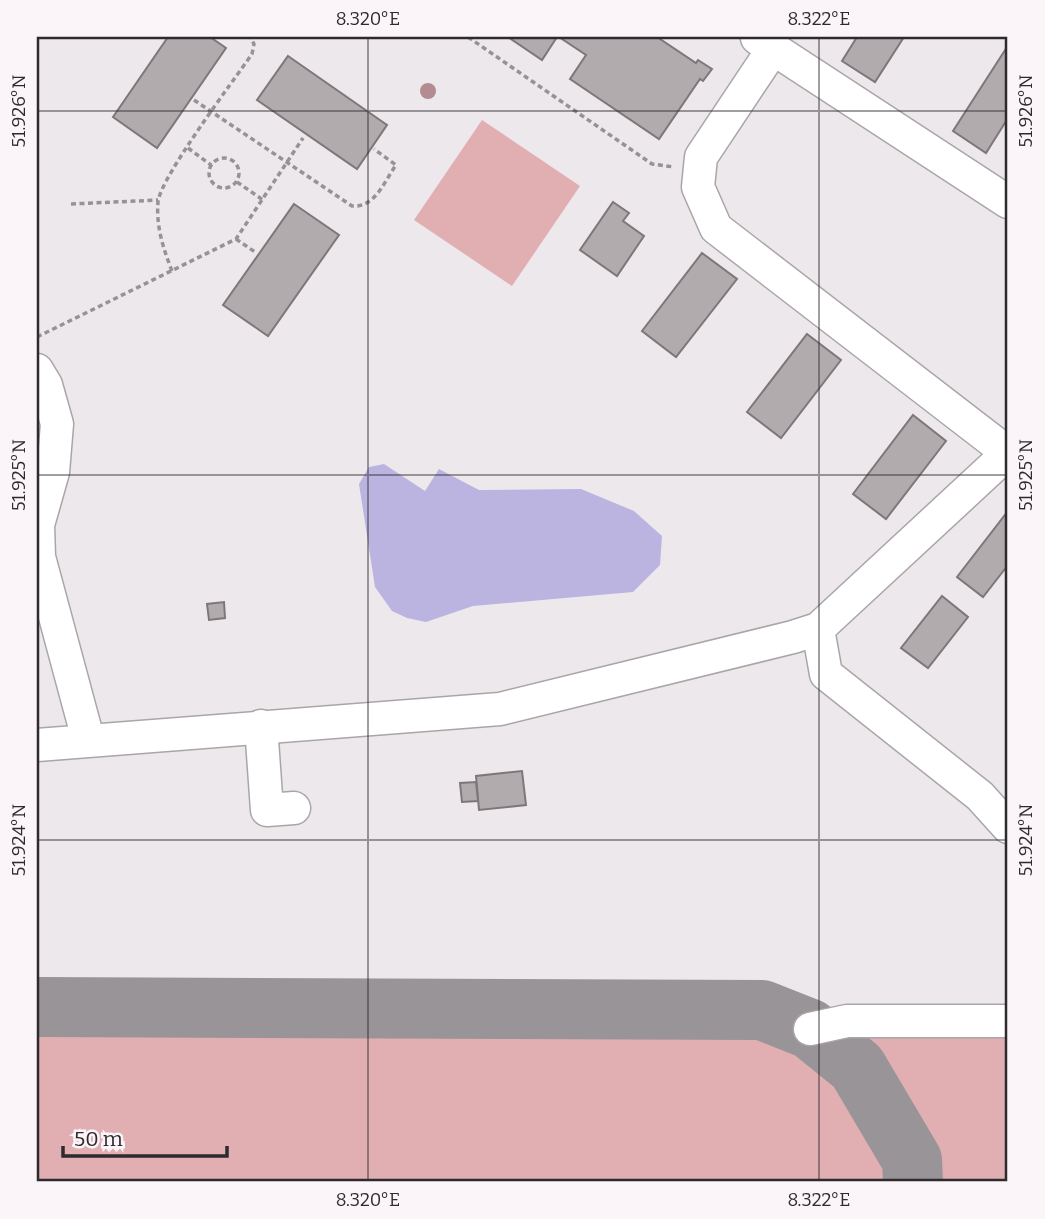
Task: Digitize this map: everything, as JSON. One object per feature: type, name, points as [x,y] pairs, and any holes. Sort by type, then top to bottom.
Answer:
[{"type":"lane","points":[[37,745],[500,709],[818,629],[1008,453],[716,228],[698,187],[701,157],[764,43],[1008,202]]},
{"type":"lane","points":[[37,370],[46,385],[57,424],[53,472],[37,526],[39,557],[88,739]]},
{"type":"lane","points":[[818,629],[826,674],[980,796],[1008,827]]},
{"type":"lane","points":[[261,726],[267,810],[294,808]]},
{"type":"lane","points":[[810,1029],[847,1021],[1008,1021]]},
{"type":"path","points":[[172,271],[160,240],[158,200],[188,148],[252,54],[254,44],[250,37]]},
{"type":"path","points":[[468,37],[652,164],[699,171]]},
{"type":"path","points":[[194,100],[352,206],[363,207],[371,202],[396,164],[374,149]]},
{"type":"path","points":[[37,337],[236,239],[303,138]]},
{"type":"path","points":[[188,148],[211,164]]},
{"type":"path","points":[[222,158],[235,162],[239,168],[237,182],[225,189],[212,184],[208,171],[211,164],[222,158]]},
{"type":"path","points":[[237,182],[262,200]]},
{"type":"path","points":[[71,204],[158,200]]},
{"type":"path","points":[[236,239],[255,252]]},
{"type":"shaded area","points":[[482,120],[580,186],[512,286],[414,220]]},
{"type":"shaded area","points":[[384,464],[425,491],[439,469],[479,490],[581,489],[634,511],[662,536],[660,565],[633,592],[473,606],[426,622],[407,618],[392,611],[375,587],[359,484],[369,467]]},
{"type":"shaded area","points":[[37,1028],[586,1034],[1008,1033],[1008,1182],[37,1182]]},
{"type":"building","points":[[168,37],[210,37],[226,48],[157,148],[113,117]]},
{"type":"building","points":[[508,37],[557,37],[542,60]]},
{"type":"building","points":[[559,37],[657,37],[696,63],[698,60],[712,69],[703,81],[700,79],[659,139],[570,79],[586,55]]},
{"type":"building","points":[[857,37],[904,37],[875,82],[842,61]]},
{"type":"building","points":[[1007,47],[1008,118],[986,153],[953,131]]},
{"type":"building","points":[[288,56],[387,125],[357,169],[257,100]]},
{"type":"building","points":[[613,202],[629,213],[623,221],[644,236],[617,276],[580,250]]},
{"type":"building","points":[[294,204],[339,235],[268,336],[223,305]]},
{"type":"building","points":[[702,253],[737,279],[676,357],[642,331]]},
{"type":"building","points":[[807,334],[841,360],[781,438],[747,412]]},
{"type":"building","points":[[913,415],[946,441],[886,519],[853,494]]},
{"type":"building","points":[[1008,511],[1008,565],[983,597],[957,577]]},
{"type":"building","points":[[942,596],[968,617],[928,668],[901,648]]},
{"type":"building","points":[[224,602],[225,618],[209,620],[207,604]]},
{"type":"building","points":[[522,771],[526,805],[479,810],[476,776]]},
{"type":"building","points":[[476,782],[478,801],[462,802],[460,783]]},
{"type":"taxiway","points":[[37,1007],[762,1010],[810,1029],[857,1067],[912,1160],[913,1182]]}]
